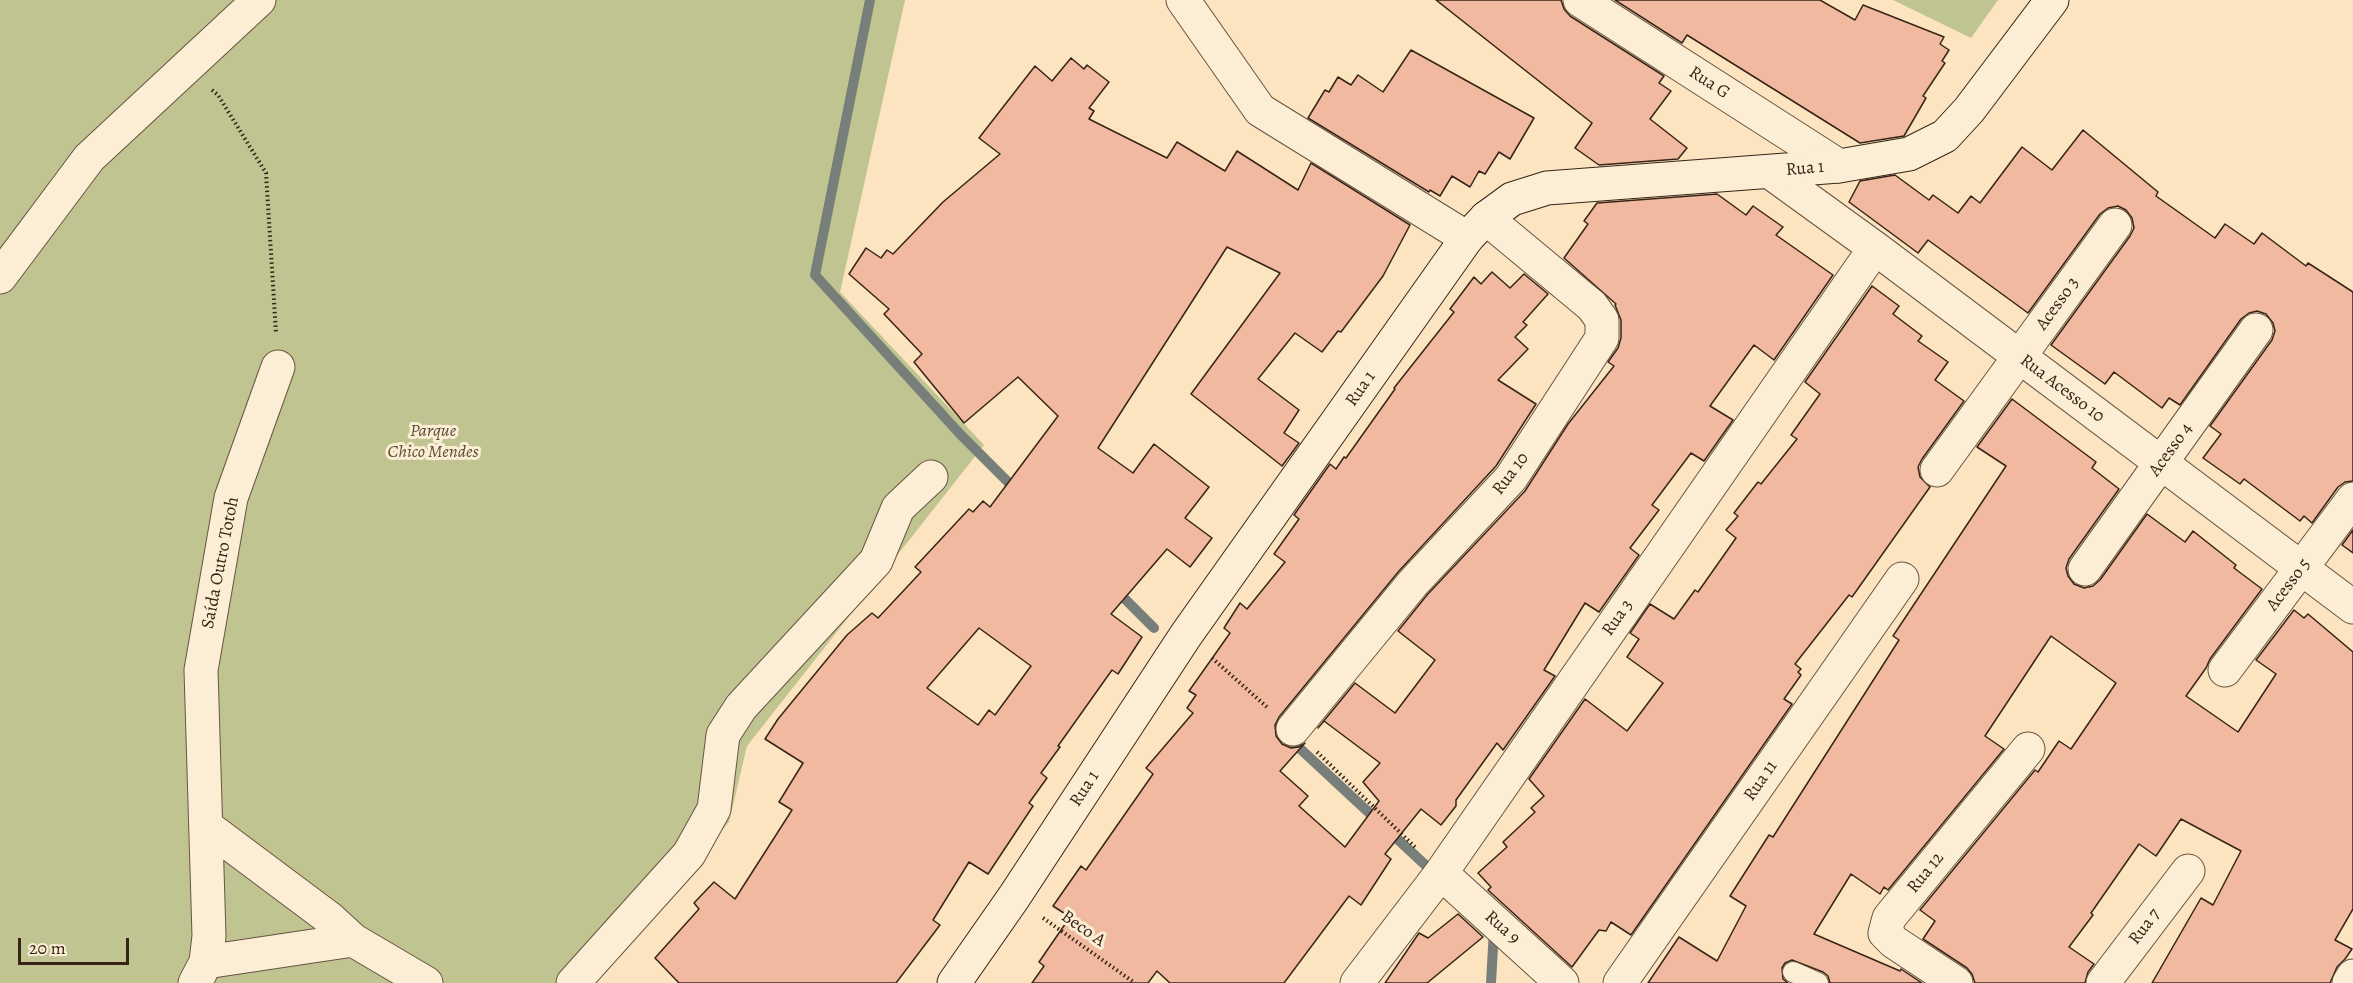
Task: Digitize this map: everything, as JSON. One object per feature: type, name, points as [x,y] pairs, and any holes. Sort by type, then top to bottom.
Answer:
[{"type":"street","points":[[0,277],[89,158],[259,0]]},
{"type":"street","name":"Rua 10","points":[[1183,0],[1260,110],[1476,228],[1592,306],[1602,320],[1602,338],[1511,478],[1413,584],[1293,729]]},
{"type":"street","name":"Rua G","points":[[1580,0],[1839,166]]},
{"type":"street","name":"Rua 1","points":[[954,983],[1014,897],[1186,635],[1476,228],[1512,199],[1547,188],[1839,166],[1910,154],[1945,136],[1969,110],[2052,0]]},
{"type":"street","name":"Rua Acesso 10","points":[[1770,172],[1875,248],[2353,608]]},
{"type":"street","name":"Acesso 3","points":[[1937,470],[2115,225]]},
{"type":"street","name":"Rua 3","points":[[1357,983],[1441,873],[1875,248]]},
{"type":"street","name":"Acesso 4","points":[[2085,569],[2256,330]]},
{"type":"street","name":"Saída Outro Totoh","points":[[201,973],[210,936],[201,670],[231,498],[278,367]]},
{"type":"street","points":[[573,983],[689,854],[714,810],[723,735],[741,707],[876,561],[898,508],[931,477]]},
{"type":"street","name":"Acesso 5","points":[[2224,670],[2353,499]]},
{"type":"street","name":"Rua 11","points":[[1620,983],[1902,579]]},
{"type":"street","name":"Rua 12","points":[[1956,983],[1894,942],[1885,933],[1889,918],[2028,749]]},
{"type":"street","points":[[206,826],[329,918],[353,940],[426,983]]},
{"type":"street","name":"Rua 7","points":[[2103,983],[2188,871]]},
{"type":"street","name":"Rua 9","points":[[1441,873],[1562,983]]},
{"type":"street","points":[[201,973],[353,940]]},
{"type":"street","points":[[2349,983],[2353,976]]},
{"type":"lane","points":[[1793,972],[1818,983]]},
{"type":"path","points":[[184,70],[218,95],[266,173],[278,367]]},
{"type":"path","name":"Beco A","points":[[1014,897],[1135,983]]},
{"type":"green space","name":"Parque Chico Mendes","points":[[0,0],[905,0],[840,292],[984,445],[747,746],[729,822],[590,983],[0,983]]},
{"type":"green space","points":[[1893,0],[1998,0],[1971,38]]},
{"type":"building","points":[[1436,0],[1561,0],[1570,16],[1664,76],[1659,83],[1671,91],[1650,119],[1687,148],[1678,159],[1599,165],[1575,148],[1592,123]]},
{"type":"building","points":[[1615,0],[1820,0],[1855,20],[1863,5],[1944,37],[1940,44],[1949,50],[1942,61],[1945,63],[1923,96],[1926,98],[1904,136],[1860,143],[1687,35],[1682,43]]},
{"type":"building","points":[[1411,50],[1534,118],[1510,159],[1499,152],[1485,174],[1479,171],[1470,187],[1452,176],[1440,196],[1430,190],[1429,192],[1308,118],[1325,90],[1329,92],[1338,77],[1351,85],[1358,75],[1383,92]]},
{"type":"building","points":[[1071,58],[1084,69],[1087,65],[1109,82],[1089,108],[1094,111],[1089,119],[1167,158],[1177,142],[1225,171],[1237,151],[1298,190],[1311,163],[1410,225],[1383,276],[1341,332],[1338,331],[1322,352],[1295,333],[1258,379],[1299,410],[1284,433],[1299,443],[1282,466],[1191,394],[1280,273],[1227,247],[1098,448],[1133,473],[1154,444],[1209,487],[1185,518],[1212,538],[1190,567],[1167,549],[1111,614],[1142,637],[1118,674],[1112,670],[1058,746],[1060,747],[1041,773],[1047,778],[1029,803],[1033,806],[988,874],[969,862],[933,920],[940,925],[896,983],[679,983],[655,958],[699,909],[694,903],[714,882],[735,899],[792,810],[779,802],[803,763],[765,739],[778,719],[847,635],[872,613],[878,618],[921,572],[915,567],[969,509],[973,512],[983,501],[990,507],[1058,416],[1018,377],[964,423],[914,362],[922,354],[884,314],[889,309],[849,274],[866,248],[881,258],[887,250],[893,254],[943,202],[1000,154],[979,138],[1035,66],[1052,81]],"holes":[[[979,628],[1031,666],[995,715],[989,710],[978,725],[927,688]]]},
{"type":"building","points":[[2083,130],[2158,192],[2156,196],[2215,238],[2225,224],[2254,244],[2262,233],[2306,266],[2308,263],[2353,292],[2353,481],[2345,482],[2338,487],[2312,523],[2304,516],[2300,521],[2244,479],[2240,484],[2203,458],[2221,434],[2210,426],[2272,340],[2275,331],[2273,323],[2266,314],[2257,311],[2241,319],[2180,405],[2169,398],[2162,408],[2114,372],[2105,384],[2051,345],[2130,236],[2134,228],[2132,218],[2126,210],[2118,206],[2108,208],[2100,214],[2028,313],[1928,240],[1918,253],[1849,202],[1860,181],[1895,175],[1929,200],[1933,195],[1958,213],[1971,196],[1980,203],[2022,147],[2052,170]]},
{"type":"building","points":[[1717,194],[1746,215],[1753,206],[1783,227],[1776,235],[1833,275],[1774,360],[1754,345],[1710,406],[1733,420],[1704,461],[1691,453],[1652,505],[1659,510],[1630,548],[1639,555],[1599,612],[1585,603],[1544,670],[1555,676],[1503,750],[1497,743],[1441,825],[1421,809],[1385,854],[1391,859],[1361,905],[1349,896],[1284,983],[1170,983],[1157,971],[1148,983],[1032,983],[1044,966],[1039,962],[1070,917],[1053,906],[1081,866],[1086,870],[1153,774],[1146,768],[1193,713],[1187,708],[1196,695],[1189,691],[1230,633],[1224,628],[1240,603],[1247,609],[1285,562],[1274,554],[1299,519],[1294,515],[1330,464],[1336,469],[1344,457],[1346,458],[1394,388],[1454,312],[1450,309],[1474,277],[1481,284],[1492,272],[1510,288],[1524,274],[1548,294],[1523,322],[1527,325],[1515,337],[1528,349],[1498,380],[1536,404],[1496,466],[1399,571],[1279,717],[1275,725],[1276,736],[1282,744],[1291,748],[1305,743],[1280,771],[1308,796],[1299,806],[1345,847],[1379,801],[1363,782],[1380,763],[1324,721],[1318,728],[1355,683],[1395,713],[1435,660],[1398,631],[1427,595],[1525,491],[1568,424],[1614,366],[1608,362],[1618,348],[1621,338],[1621,320],[1616,304],[1564,258],[1588,224],[1584,221],[1597,203]]},
{"type":"building","points":[[1872,286],[1899,306],[1893,314],[1922,336],[1918,341],[1948,362],[1935,380],[1964,401],[1918,467],[1920,477],[1930,487],[1852,597],[1849,595],[1795,664],[1801,669],[1798,672],[1801,675],[1784,699],[1792,704],[1631,935],[1611,922],[1606,931],[1599,930],[1572,967],[1488,890],[1491,887],[1478,873],[1507,847],[1503,842],[1535,812],[1531,808],[1544,796],[1529,779],[1585,699],[1627,731],[1663,683],[1627,657],[1639,639],[1630,633],[1650,604],[1674,619],[1695,590],[1698,592],[1736,538],[1726,530],[1738,516],[1734,513],[1758,482],[1761,484],[1797,439],[1791,435],[1820,394],[1805,382]]},
{"type":"building","points":[[2012,399],[2096,462],[2092,468],[2119,489],[2069,559],[2066,568],[2074,584],[2084,588],[2093,586],[2100,580],[2147,514],[2185,542],[2193,531],[2236,565],[2234,568],[2262,589],[2210,659],[2186,696],[2238,732],[2276,674],[2256,660],[2294,610],[2304,618],[2308,614],[2353,652],[2353,909],[2335,940],[2352,949],[2337,967],[2330,983],[2152,983],[2201,898],[2213,905],[2241,851],[2181,819],[2156,856],[2139,844],[2091,913],[2093,915],[2069,947],[2094,964],[2088,972],[2085,983],[1975,983],[1967,968],[1923,939],[1935,921],[1920,910],[2035,770],[2038,772],[2059,741],[2071,749],[2116,683],[2051,636],[1985,736],[2004,749],[1888,890],[1884,887],[1880,894],[1851,874],[1814,934],[1900,971],[1901,969],[1922,983],[1830,983],[1828,976],[1823,972],[1792,960],[1785,963],[1782,968],[1783,979],[1788,983],[1648,983],[1679,937],[1717,961],[1746,906],[1730,896],[1769,835],[1773,837],[1899,640],[1893,636],[2006,466],[1977,447]]},
{"type":"building","points":[[2353,530],[2353,553],[2342,545]]},
{"type":"building","points":[[1458,914],[1483,937],[1427,983],[1385,983],[1419,933],[1428,938]]},
{"type":"waterway","points":[[870,0],[815,275],[960,434],[1018,492]]},
{"type":"waterway","points":[[1116,590],[1154,628]]},
{"type":"waterway","points":[[1266,717],[1435,874]]},
{"type":"waterway","points":[[1491,983],[1494,930]]}]
